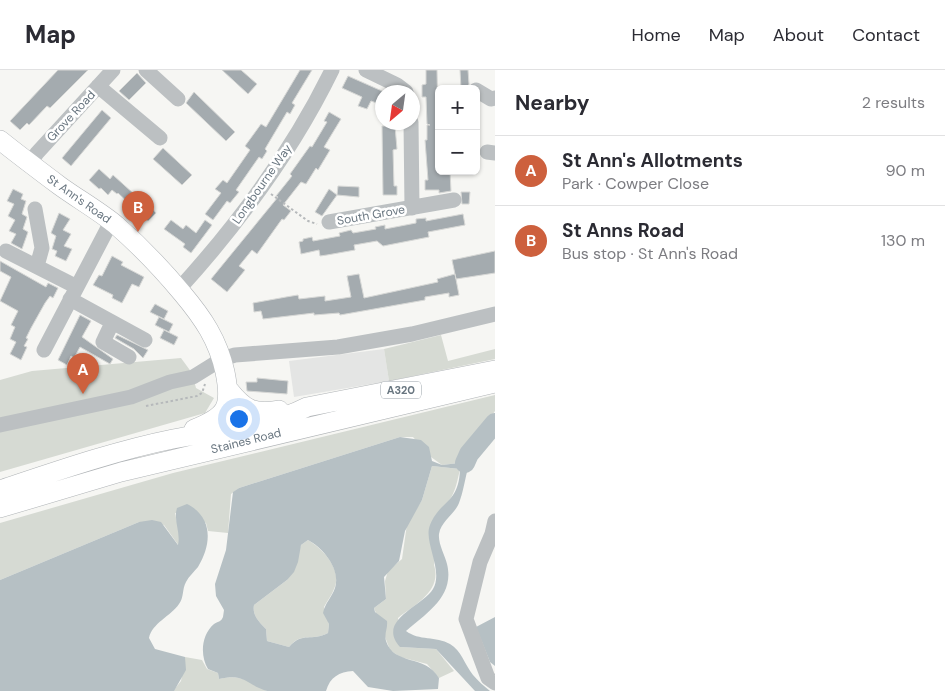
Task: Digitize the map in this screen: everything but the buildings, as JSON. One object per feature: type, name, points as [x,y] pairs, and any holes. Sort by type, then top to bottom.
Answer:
[{"type":"main road","name":"St Ann's Road","points":[[0,140],[111,222],[158,264],[210,328],[222,359],[231,429]]},
{"type":"main road","name":"Staines Road","points":[[0,490],[102,458],[173,439],[231,429],[292,415],[306,408],[495,370]]},
{"type":"main road","name":"Staines Road","points":[[0,508],[121,472],[495,383]]},
{"type":"main road","points":[[173,439],[214,421],[227,399],[248,409],[271,412],[306,408]]},
{"type":"main road","points":[[231,429],[248,441]]},
{"type":"street","name":"Grove Road","points":[[30,163],[113,70]]},
{"type":"street","points":[[146,70],[178,99]]},
{"type":"street","name":"Longbourne Way","points":[[179,290],[236,223],[310,113],[332,70]]},
{"type":"street","points":[[366,70],[397,85]]},
{"type":"street","points":[[98,86],[151,121],[160,138]]},
{"type":"street","points":[[480,92],[491,99],[495,98]]},
{"type":"street","name":"South Grove","points":[[410,130],[412,208]]},
{"type":"street","name":"South Grove","points":[[329,222],[454,200]]},
{"type":"street","points":[[35,209],[42,248],[37,266]]},
{"type":"street","points":[[44,350],[111,222]]},
{"type":"street","points":[[6,251],[37,266],[112,323],[144,340]]},
{"type":"street","points":[[0,425],[131,397],[170,382],[193,377],[222,359],[242,354],[338,347],[412,334],[495,314]]},
{"type":"street","points":[[112,323],[103,342],[129,357]]},
{"type":"street","points":[[495,521],[492,534],[480,562],[466,619],[488,678],[495,683]]},
{"type":"path","points":[[261,187],[308,221],[316,224],[329,222]]},
{"type":"shaded area","points":[[441,335],[448,361],[495,349],[495,359],[389,381],[384,349]]},
{"type":"shaded area","points":[[384,349],[389,381],[294,397],[289,361]]},
{"type":"shaded area","points":[[181,358],[192,373],[196,388],[214,398],[205,413],[0,472],[0,380],[32,371]]},
{"type":"shaded area","points":[[495,395],[495,411],[476,439],[468,443],[463,450],[459,463],[442,465],[431,457],[413,437],[400,437],[239,488],[231,494],[228,533],[208,531],[206,523],[175,513],[180,536],[179,546],[164,525],[139,522],[0,580],[0,523],[173,473]]},
{"type":"shaded area","points":[[400,437],[421,440],[429,447],[432,461],[442,465],[459,463],[463,450],[473,440],[483,444],[477,449],[470,463],[462,496],[457,507],[440,529],[439,538],[447,564],[448,575],[443,595],[430,610],[406,631],[416,636],[450,644],[460,654],[473,675],[490,691],[475,691],[436,649],[400,647],[394,637],[393,629],[397,622],[433,589],[436,573],[429,540],[430,525],[434,517],[453,496],[459,480],[460,469],[432,466],[422,500],[405,531],[399,561],[384,577],[386,599],[374,608],[375,612],[387,621],[386,641],[390,649],[396,654],[418,662],[433,671],[439,678],[438,689],[393,691],[368,687],[353,671],[336,676],[330,682],[326,691],[267,691],[240,678],[219,679],[218,673],[208,669],[205,664],[203,646],[206,634],[223,617],[224,610],[216,596],[215,584],[226,550],[233,492],[239,488]],"holes":[[[308,540],[325,554],[335,574],[335,588],[323,613],[329,624],[328,633],[322,636],[299,639],[289,647],[267,641],[266,629],[255,615],[254,605],[287,580],[294,572],[301,545]]]},
{"type":"shaded area","points":[[432,466],[460,469],[456,487],[451,498],[438,512],[435,574],[431,590],[398,618],[400,647],[436,649],[454,671],[439,678],[427,664],[400,657],[390,650],[374,608],[386,599],[385,581],[388,571],[402,559],[407,524],[422,500]]},
{"type":"shaded area","points":[[187,504],[196,509],[206,524],[208,540],[206,549],[198,567],[186,582],[181,602],[154,628],[149,638],[155,649],[185,657],[186,670],[174,691],[0,691],[0,580],[139,522],[152,520],[161,522],[178,545],[177,508]]},
{"type":"shaded area","points":[[308,540],[325,554],[336,575],[334,589],[324,607],[329,624],[328,633],[317,637],[298,639],[289,647],[267,641],[266,629],[255,615],[254,605],[287,580],[301,545]]},
{"type":"shaded area","points":[[495,617],[495,666],[490,662],[476,627]]},
{"type":"shaded area","points":[[185,657],[202,660],[207,669],[218,673],[219,679],[233,677],[250,681],[267,691],[173,691],[181,681]]},
{"type":"waterway","points":[[465,463],[469,454],[495,423]]},
{"type":"place","name":"St Anns Road","points":[[138,232]]},
{"type":"place","name":"St Ann's Allotments","points":[[83,394]]}]
